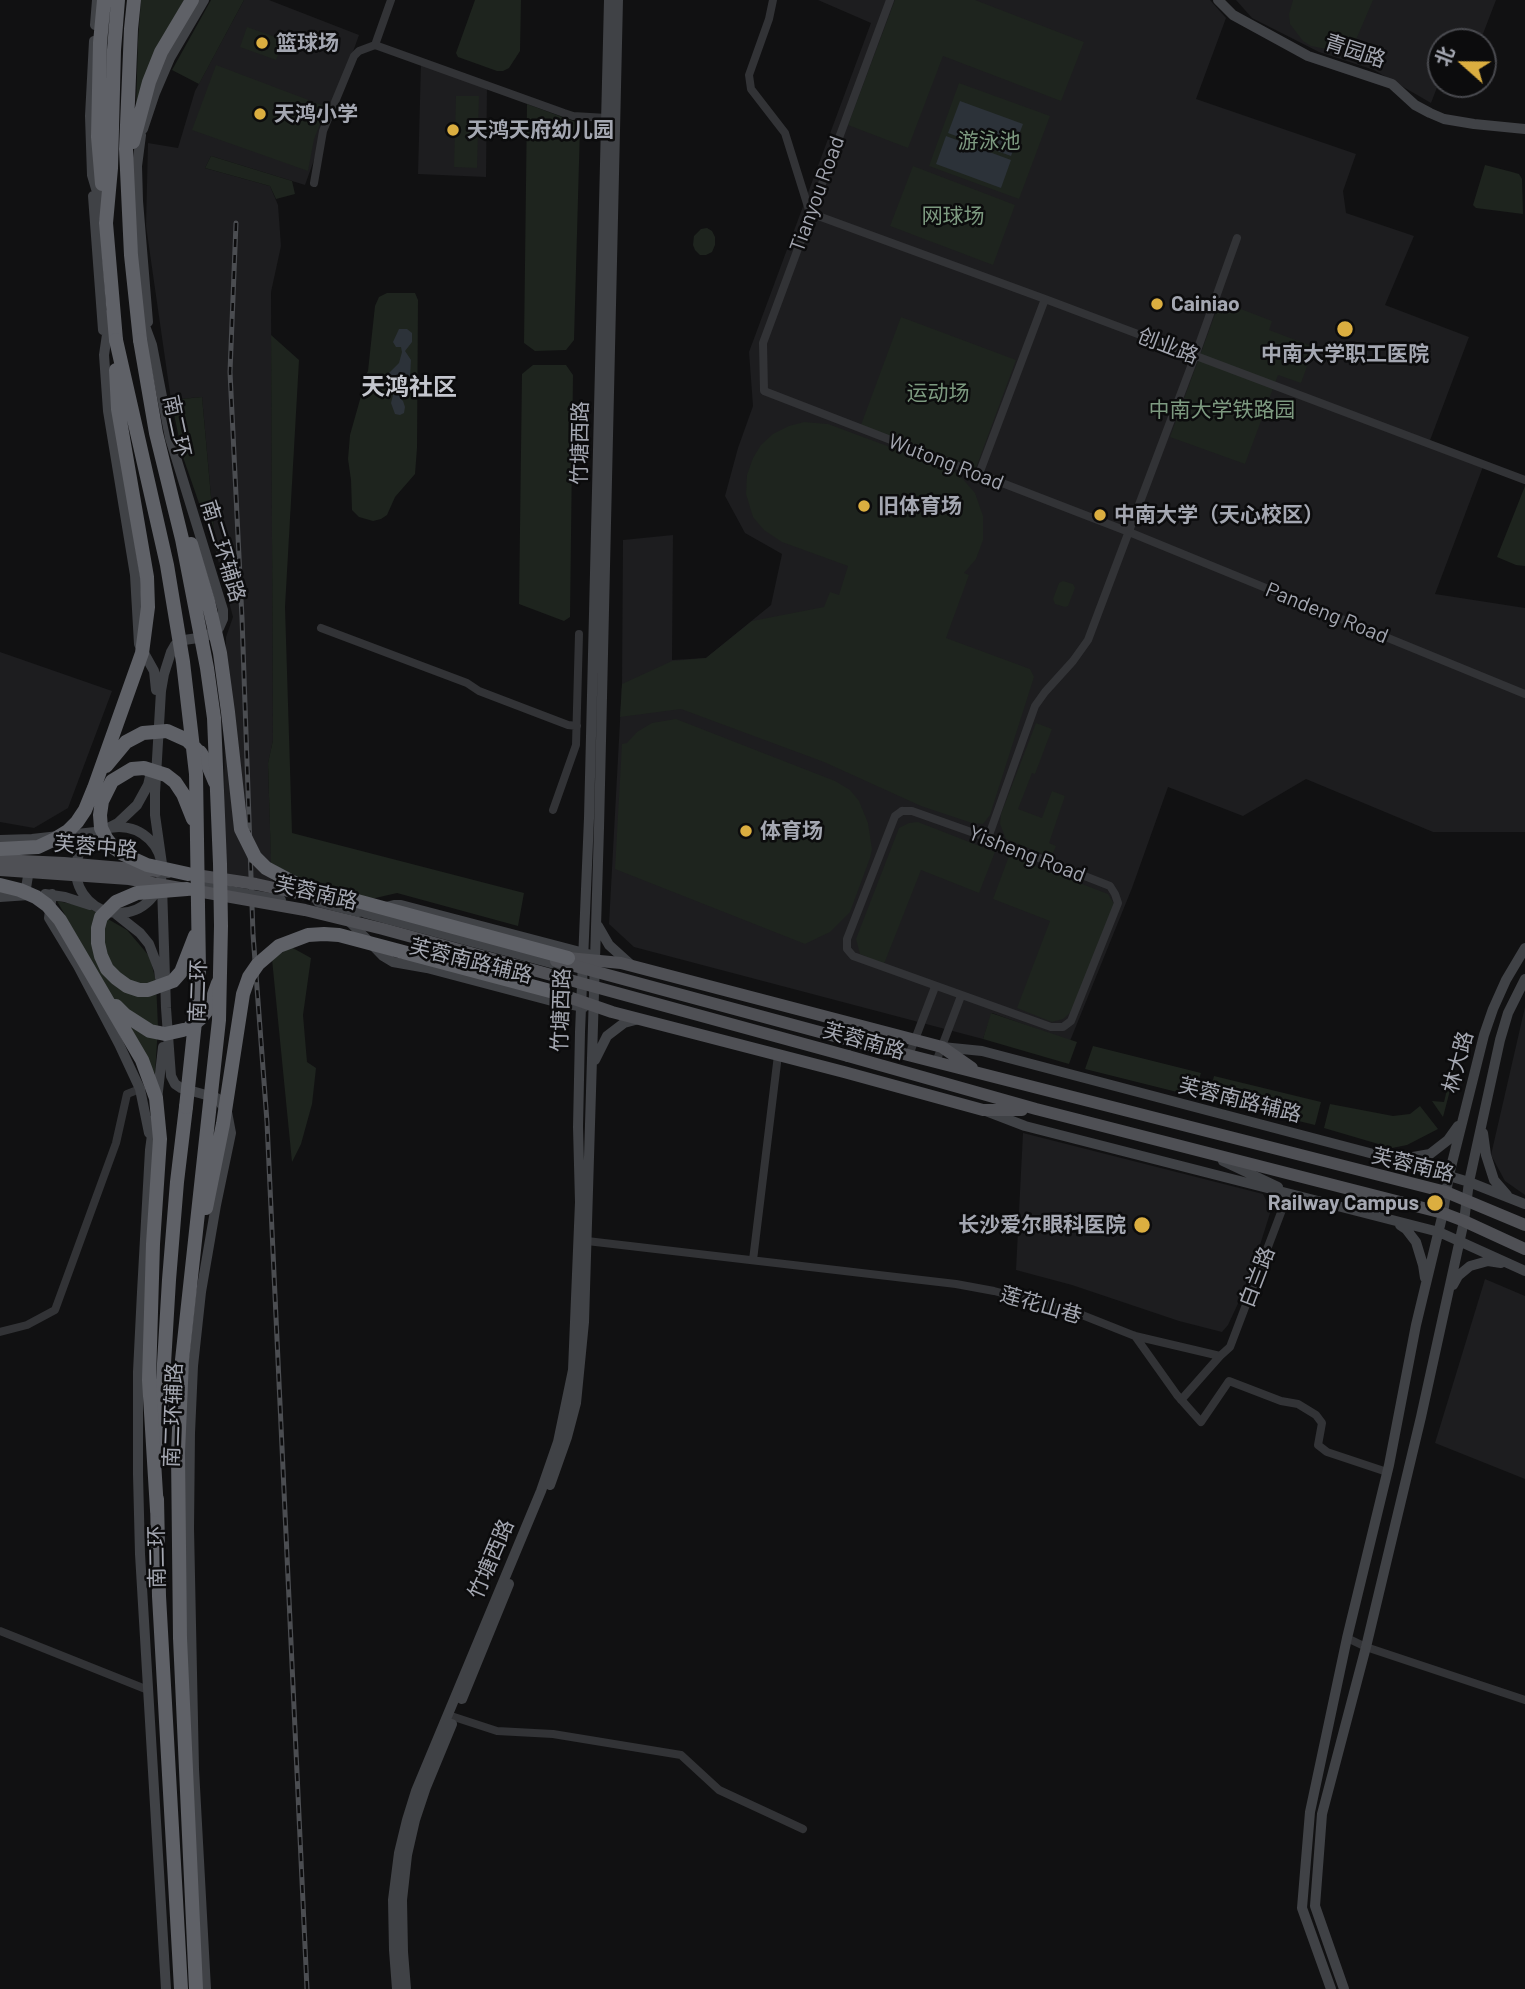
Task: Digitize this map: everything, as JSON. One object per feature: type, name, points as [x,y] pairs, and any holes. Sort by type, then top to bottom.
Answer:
[{"type":"highway","points":[[104,0],[98,137],[106,223]]},
{"type":"highway","name":"南二环","points":[[118,0],[106,223],[112,301],[116,340],[167,565],[188,697],[196,774],[197,1003],[170,1266],[159,1431],[157,1510],[159,1595],[181,1989]]},
{"type":"highway","name":"南二环","points":[[134,0],[128,94],[127,175],[135,299],[146,342],[156,433],[195,602],[214,718],[218,797],[221,926],[219,1020],[182,1360],[178,1453],[180,1638],[196,1989]]},
{"type":"highway","points":[[127,175],[149,82],[161,52],[192,0]]},
{"type":"highway","points":[[3,843],[37,847],[68,831],[77,822],[94,788],[142,653],[148,607],[143,551],[118,409],[116,340]]},
{"type":"highway","points":[[166,472],[208,601],[228,712],[241,829],[255,857],[265,868],[298,885],[584,958]]},
{"type":"highway","points":[[94,788],[103,771],[125,743],[143,733],[167,731],[187,740],[208,762],[218,797]]},
{"type":"highway","points":[[184,881],[134,860],[113,847],[101,828],[100,815],[106,790],[112,781],[132,769],[153,769],[166,775],[183,794],[194,821],[197,837]]},
{"type":"highway","points":[[184,881],[137,893],[116,902],[101,917],[98,929],[101,956],[107,969],[127,986],[139,990],[155,989],[173,981],[181,972],[198,921]]},
{"type":"highway","points":[[0,885],[36,897],[60,920],[142,1060],[156,1098],[160,1139],[153,1244],[149,1380],[157,1510]]},
{"type":"highway","points":[[190,1289],[223,1124],[243,994],[249,977],[267,954],[300,937],[340,935],[554,992]]},
{"type":"highway","points":[[99,986],[125,1015],[142,1028],[165,1034],[183,1030],[201,1018],[208,1008],[219,977]]},
{"type":"main road","name":"芙蓉中路","points":[[0,860],[76,864],[184,881]]},
{"type":"main road","name":"芙蓉中路","points":[[0,870],[184,881]]},
{"type":"main road","name":"芙蓉南路","points":[[184,881],[256,884],[375,911],[853,1041],[1446,1192],[1525,1225]]},
{"type":"main road","name":"芙蓉南路","points":[[184,881],[342,918],[1036,1109],[1443,1213],[1525,1249]]},
{"type":"main road","points":[[584,958],[642,969],[942,1047],[978,1072]]},
{"type":"main road","points":[[554,992],[612,1012],[983,1110],[1036,1109]]},
{"type":"street","points":[[96,908],[86,900],[79,889],[75,876],[76,863],[88,840],[118,823],[137,804],[148,785],[151,775],[156,684],[154,671],[139,643],[135,575],[108,411],[90,116],[97,0]]},
{"type":"street","name":"南二环辅路","points":[[127,175],[170,58],[204,0]]},
{"type":"street","points":[[314,183],[323,131],[354,56],[374,45],[391,0]]},
{"type":"street","name":"竹塘西路","points":[[397,1989],[393,1899],[399,1853],[416,1791],[452,1716],[555,1471],[576,1403],[580,1369],[592,1069],[585,1002],[584,917],[597,546],[609,0]]},
{"type":"street","name":"竹塘西路","points":[[406,1989],[402,1900],[407,1855],[415,1820],[452,1716],[541,1491],[558,1442],[573,1370],[580,1202],[580,1032],[585,1002],[584,958],[596,920],[618,0]]},
{"type":"street","points":[[773,0],[749,75],[751,89],[785,133],[810,213]]},
{"type":"street","name":"Tianyou Road","points":[[764,391],[763,343],[890,0]]},
{"type":"street","name":"青园路","points":[[1218,0],[1233,15],[1308,56],[1392,84],[1415,105],[1444,119],[1525,129]]},
{"type":"street","points":[[374,45],[573,116],[607,118]]},
{"type":"street","name":"南二环辅路","points":[[141,135],[137,166],[146,342],[170,439],[223,610],[219,628],[205,637],[184,640],[175,645],[166,664],[161,691],[155,793],[155,815],[162,864]]},
{"type":"street","points":[[92,175],[106,223]]},
{"type":"street","name":"创业路","points":[[810,213],[1525,480]]},
{"type":"street","points":[[988,838],[1035,706],[1088,640],[1237,238]]},
{"type":"street","points":[[979,474],[1045,299]]},
{"type":"street","points":[[104,355],[112,301]]},
{"type":"street","name":"Wutong Road","points":[[764,391],[1129,532]]},
{"type":"street","name":"Pandeng Road","points":[[1129,532],[1525,694]]},
{"type":"street","points":[[321,628],[467,683],[479,691],[577,726]]},
{"type":"street","points":[[553,810],[576,745],[579,634]]},
{"type":"street","name":"Yisheng Road","points":[[902,811],[912,811],[988,838],[1110,886],[1115,894],[1118,903],[1072,1021],[1063,1027],[1051,1027],[935,987],[853,956],[846,949],[846,939],[895,816],[902,811]]},
{"type":"street","points":[[3,843],[118,827],[138,831],[154,845],[162,864],[159,886],[148,902],[128,913],[116,914],[52,894],[6,897]]},
{"type":"street","points":[[3,843],[20,842],[26,846],[31,858],[26,888],[21,893],[6,897]]},
{"type":"street","name":"芙蓉南路辅路","points":[[162,864],[169,873],[184,881]]},
{"type":"street","name":"芙蓉南路辅路","points":[[159,886],[184,881],[358,912],[553,965],[584,958]]},
{"type":"street","name":"南二环辅路","points":[[159,886],[172,1076],[175,1084],[181,1088],[217,1098],[227,1112],[231,1133],[201,1292],[193,1366],[190,1433],[189,1528],[194,1769],[205,1989]]},
{"type":"street","points":[[52,894],[49,918],[78,966],[140,1089],[148,1122],[150,1150]]},
{"type":"street","name":"芙蓉南路辅路","points":[[281,897],[552,970],[566,978],[585,1002]]},
{"type":"street","name":"芙蓉南路辅路","points":[[358,912],[401,905],[584,958]]},
{"type":"street","name":"南二环辅路","points":[[116,914],[149,944],[159,970],[163,1048],[150,1150],[138,1372],[138,1461],[140,1554],[166,1989]]},
{"type":"street","name":"芙蓉南路辅路","points":[[343,914],[383,956],[393,962],[585,1002]]},
{"type":"street","points":[[596,920],[603,937],[615,953],[642,969]]},
{"type":"street","name":"林大路","points":[[1331,1989],[1303,1908],[1310,1812],[1347,1638],[1387,1472],[1443,1213],[1448,1175],[1484,1035],[1506,980],[1525,948]]},
{"type":"street","points":[[1344,1989],[1315,1906],[1322,1814],[1366,1647],[1460,1241],[1469,1182],[1508,1013],[1525,979]]},
{"type":"street","points":[[909,1055],[935,987]]},
{"type":"street","points":[[936,1062],[961,996]]},
{"type":"street","points":[[592,1069],[607,1036],[624,1023],[640,1019]]},
{"type":"street","name":"芙蓉南路辅路","points":[[942,1047],[982,1051],[1396,1160],[1469,1182],[1525,1204]]},
{"type":"street","points":[[753,1260],[778,1055]]},
{"type":"street","points":[[0,1332],[27,1325],[55,1310],[117,1143],[127,1094],[140,1089]]},
{"type":"street","points":[[983,1110],[1025,1126],[1438,1232],[1525,1271]]},
{"type":"street","points":[[1396,1160],[1430,1154],[1448,1140],[1463,1118]]},
{"type":"street","points":[[1482,1122],[1486,1155],[1494,1180],[1509,1197]]},
{"type":"street","points":[[1208,1153],[1293,1196]]},
{"type":"street","name":"白兰路","points":[[1181,1400],[1230,1347],[1293,1196]]},
{"type":"street","points":[[1388,1220],[1406,1228],[1416,1242],[1426,1287]]},
{"type":"street","name":"莲花山巷","points":[[587,1241],[956,1284],[1072,1311],[1135,1336],[1220,1356]]},
{"type":"street","points":[[1447,1297],[1458,1276],[1470,1266],[1488,1261],[1510,1264]]},
{"type":"street","points":[[1135,1336],[1181,1400],[1201,1422],[1229,1381],[1281,1401],[1298,1404],[1316,1415],[1322,1423],[1318,1445],[1327,1452],[1387,1472]]},
{"type":"street","points":[[0,1631],[148,1690]]},
{"type":"street","points":[[1347,1638],[1366,1647],[1525,1700]]},
{"type":"street","points":[[452,1716],[497,1731],[552,1734],[681,1755],[719,1790],[803,1829]]},
{"type":"street","points":[[172,1989],[176,1904]]},
{"type":"street","points":[[192,1907],[205,1989]]},
{"type":"shaded area","points":[[244,0],[269,0],[359,35],[305,185],[211,156],[205,168],[270,186],[278,205],[281,246],[271,292],[273,740],[268,764],[272,885],[223,876],[226,637],[233,617],[216,552],[202,397],[171,400],[146,226],[148,143],[178,148],[195,91]]},
{"type":"shaded area","name":"中南大学（天心校区）","points":[[818,0],[1210,0],[1226,18],[1196,99],[1356,154],[1343,191],[1346,213],[1414,236],[1385,305],[1469,337],[1429,443],[1484,464],[1435,594],[1525,608],[1525,832],[1433,832],[1306,779],[1243,816],[1168,787],[1132,888],[1070,1041],[992,1013],[983,1039],[634,947],[609,924],[622,684],[623,540],[673,535],[672,660],[706,658],[771,605],[782,554],[745,533],[725,496],[753,406],[749,352],[871,23]]},
{"type":"shaded area","points":[[1236,0],[1496,0],[1485,28],[1427,28],[1427,98],[1433,98],[1431,103],[1374,70],[1319,52],[1252,18]]},
{"type":"shaded area","name":"天鸿天府幼儿园","points":[[421,63],[487,87],[486,177],[418,174]]},
{"type":"shaded area","points":[[960,101],[1023,124],[1011,156],[948,133]]},
{"type":"shaded area","points":[[946,136],[1011,160],[1001,188],[936,164]]},
{"type":"shaded area","points":[[399,329],[407,329],[412,333],[412,342],[405,351],[411,360],[410,377],[402,376],[400,398],[405,407],[404,413],[400,415],[395,414],[391,403],[394,391],[387,375],[399,363],[402,352],[401,347],[396,347],[393,342]]},
{"type":"shaded area","points":[[0,652],[112,691],[68,808],[34,828],[0,822]]},
{"type":"shaded area","points":[[1525,1007],[1525,1195],[1505,1181],[1491,1155]]},
{"type":"shaded area","name":"长沙爱尔眼科医院","points":[[1023,1133],[1263,1194],[1271,1210],[1249,1280],[1222,1332],[1016,1270]]},
{"type":"shaded area","points":[[1485,1279],[1525,1296],[1525,1479],[1435,1443]]},
{"type":"green space","points":[[141,0],[184,0],[158,46],[136,106],[138,41]]},
{"type":"green space","points":[[211,0],[244,0],[199,84],[172,70]]},
{"type":"green space","points":[[475,0],[521,0],[520,51],[509,68],[503,71],[458,57],[456,53]]},
{"type":"green space","points":[[895,0],[975,0],[1084,42],[1061,101],[943,56],[908,148],[848,125]]},
{"type":"green space","points":[[1293,0],[1373,0],[1352,49],[1342,45],[1330,49],[1311,46],[1303,41],[1290,24],[1289,14]]},
{"type":"green space","name":"篮球场","points":[[247,27],[284,40],[276,60],[240,47]]},
{"type":"green space","points":[[216,65],[327,107],[314,139],[308,171],[192,130]]},
{"type":"green space","name":"游泳池","points":[[959,83],[1050,116],[1019,199],[929,166]]},
{"type":"green space","points":[[456,96],[479,96],[477,168],[454,167]]},
{"type":"green space","points":[[527,104],[576,122],[580,127],[574,340],[566,350],[535,351],[524,343]]},
{"type":"green space","points":[[211,156],[292,181],[295,194],[276,199],[270,186],[205,168]]},
{"type":"green space","points":[[1485,165],[1519,174],[1522,179],[1523,214],[1476,208],[1473,205]]},
{"type":"green space","name":"网球场","points":[[913,166],[1015,205],[993,265],[890,226]]},
{"type":"green space","points":[[707,228],[715,237],[715,245],[712,252],[700,255],[693,245],[694,236],[701,229]]},
{"type":"green space","points":[[387,293],[415,293],[418,300],[417,448],[415,474],[395,497],[387,515],[373,521],[359,517],[352,510],[348,459],[350,435],[361,396],[370,386],[365,376],[368,371],[375,306],[379,297]]},
{"type":"green space","name":"中南大学铁路园","points":[[1220,301],[1272,321],[1269,330],[1314,347],[1301,383],[1278,375],[1245,464],[1170,437]]},
{"type":"green space","name":"运动场","points":[[901,317],[1016,360],[976,468],[861,425]]},
{"type":"green space","points":[[271,335],[299,360],[285,607],[292,833],[524,893],[518,926],[397,893],[371,899],[307,883],[271,863],[268,763],[273,740]]},
{"type":"green space","points":[[533,365],[566,365],[573,375],[570,617],[564,621],[519,604],[522,374]]},
{"type":"green space","points":[[202,397],[216,552],[183,457],[171,400]]},
{"type":"green space","points":[[804,422],[828,424],[952,470],[975,493],[983,516],[983,540],[976,559],[964,573],[969,575],[946,638],[1030,669],[1034,677],[990,815],[983,824],[972,823],[921,806],[824,762],[681,709],[620,717],[622,684],[672,661],[706,658],[752,621],[824,607],[830,592],[839,595],[848,566],[782,542],[764,530],[753,517],[746,494],[747,475],[761,445],[773,434]]},
{"type":"green space","points":[[1525,486],[1525,566],[1497,557]]},
{"type":"green space","points":[[1063,581],[1073,584],[1075,588],[1068,606],[1065,607],[1055,604],[1053,599],[1059,583]]},
{"type":"green space","name":"体育场","points":[[676,719],[835,781],[850,790],[859,801],[868,823],[872,849],[850,912],[830,932],[805,944],[615,869],[622,744],[652,723]]},
{"type":"green space","points":[[1036,723],[1052,729],[1018,809],[1042,818],[1052,791],[1065,796],[1049,843],[1056,846],[1052,855],[1048,856],[1006,839],[1000,824],[1001,814]]},
{"type":"green space","points":[[918,822],[995,852],[979,893],[921,870],[884,964],[860,954],[856,939],[899,828]]},
{"type":"green space","points":[[1009,856],[1108,894],[1114,904],[1072,1011],[1063,1019],[1052,1022],[1017,1008],[1050,921],[993,899]]},
{"type":"green space","points":[[57,901],[87,907],[127,930],[150,957],[156,982],[158,1027],[155,1074]]},
{"type":"green space","points":[[291,947],[311,958],[303,1015],[307,1062],[316,1068],[312,1104],[301,1144],[292,1162],[272,959]]},
{"type":"green space","points":[[991,1013],[1077,1042],[1069,1064],[983,1039]]},
{"type":"green space","points":[[1461,1032],[1465,1033],[1443,1117],[1432,1101],[1444,1102]]},
{"type":"green space","points":[[1093,1046],[1201,1073],[1193,1096],[1085,1069]]},
{"type":"green space","points":[[1214,1076],[1321,1102],[1315,1125],[1208,1099]]},
{"type":"green space","points":[[1330,1104],[1393,1116],[1410,1114],[1420,1106],[1438,1129],[1407,1145],[1392,1148],[1324,1128]]},
{"type":"railway","points":[[236,223],[230,372],[253,934],[267,1122],[307,1989]]},
{"type":"place","name":"篮球场","points":[[262,43]]},
{"type":"place","name":"天鸿小学","points":[[260,114]]},
{"type":"place","name":"天鸿天府幼儿园","points":[[453,130]]},
{"type":"place","name":"Cainiao","points":[[1157,304]]},
{"type":"place","name":"中南大学职工医院","points":[[1345,329]]},
{"type":"place","name":"旧体育场","points":[[864,506]]},
{"type":"place","name":"中南大学（天心校区）","points":[[1100,515]]},
{"type":"place","name":"体育场","points":[[746,831]]},
{"type":"place","name":"Railway Campus","points":[[1435,1203]]},
{"type":"place","name":"长沙爱尔眼科医院","points":[[1142,1225]]},
{"type":"district","name":"天鸿社区","points":[[409,387]]}]
